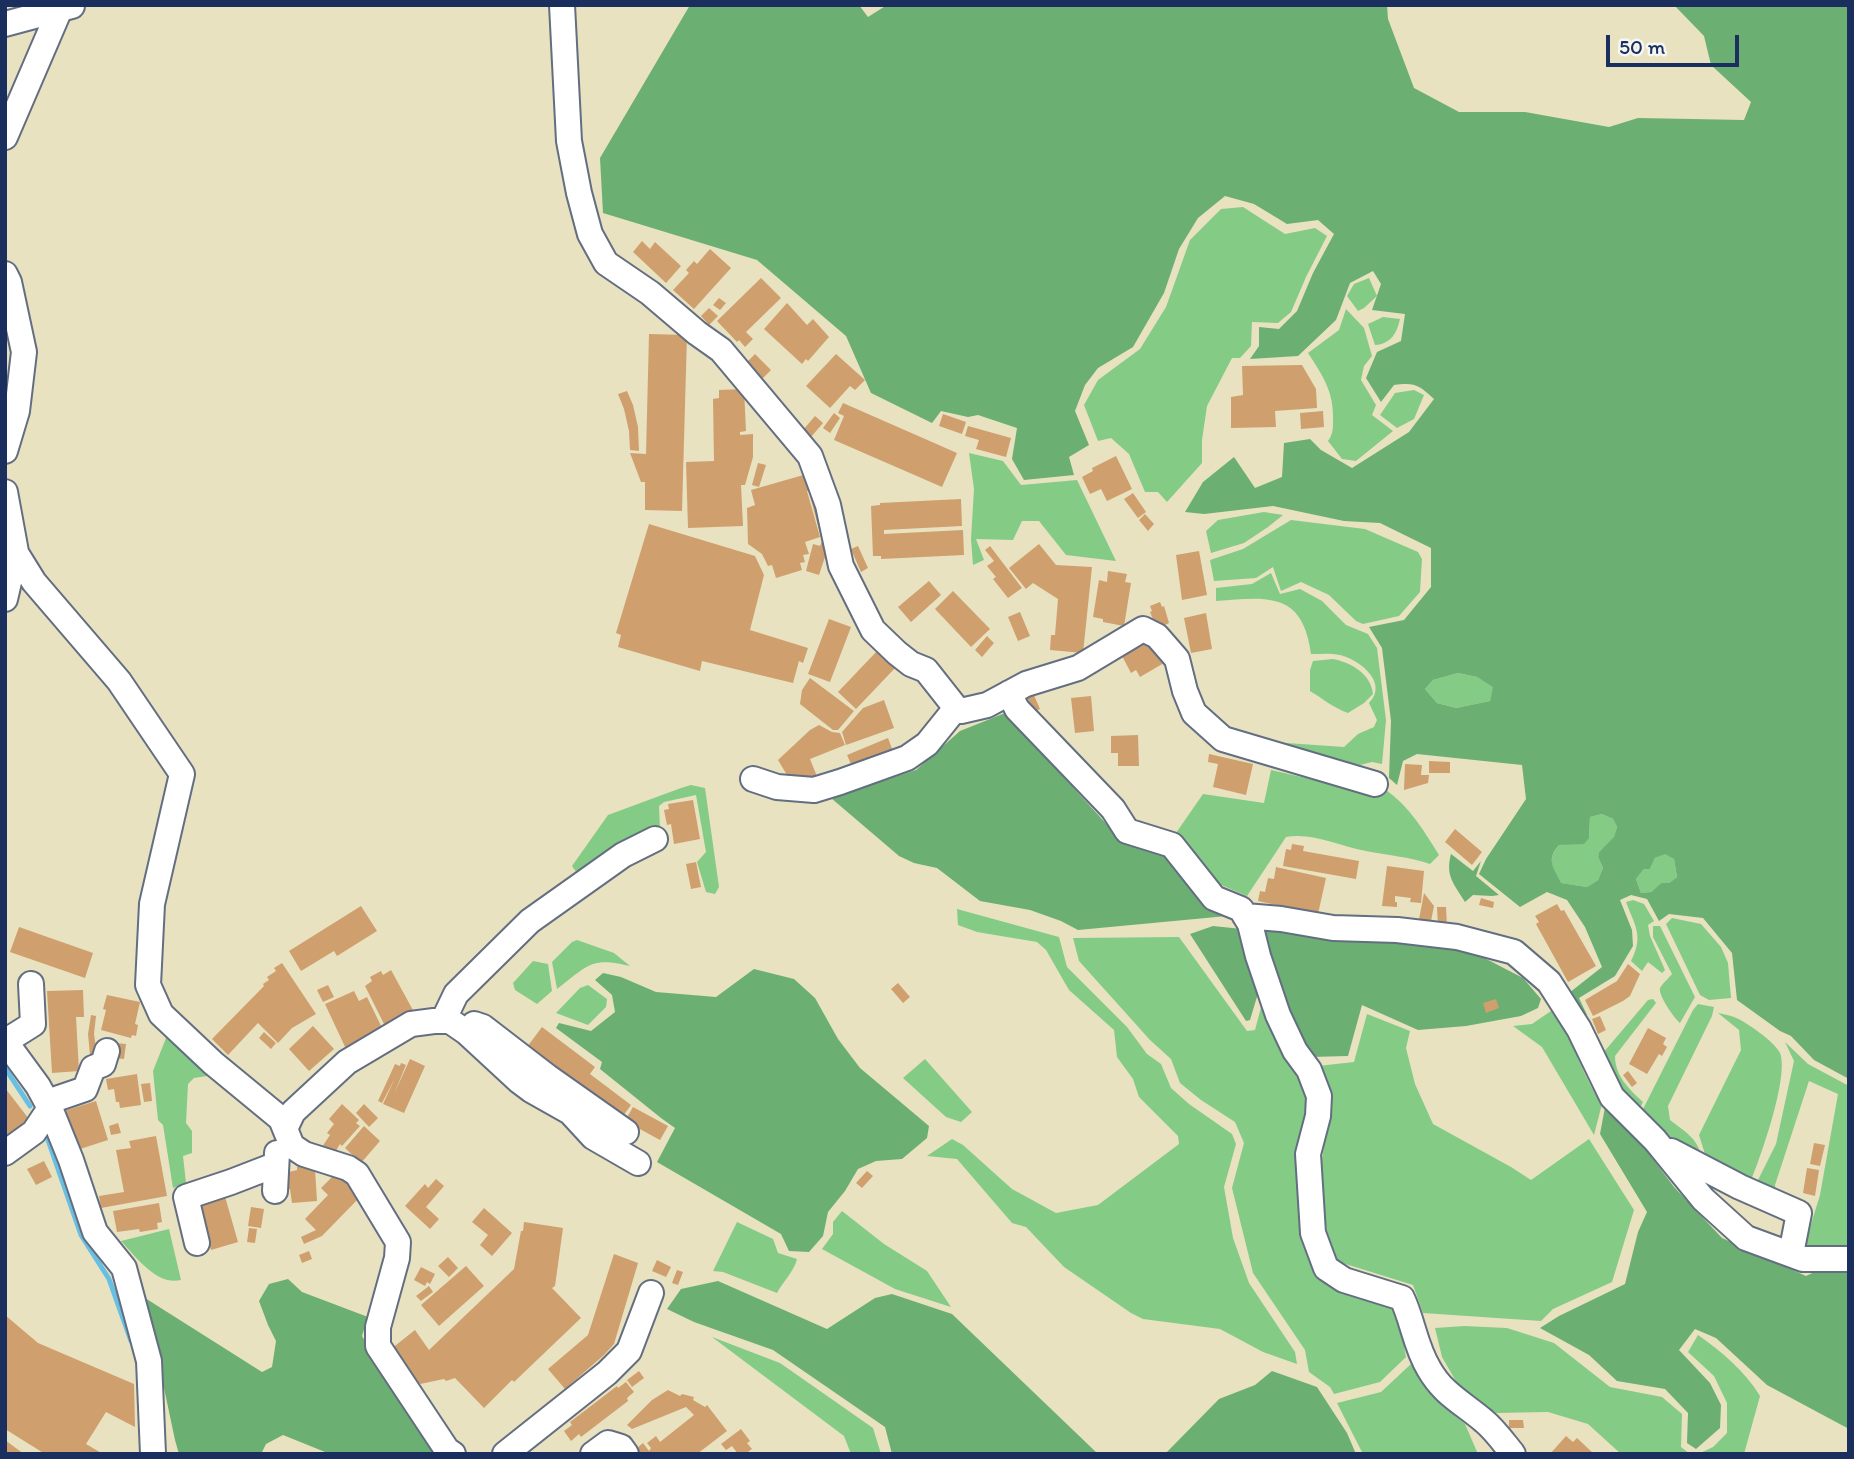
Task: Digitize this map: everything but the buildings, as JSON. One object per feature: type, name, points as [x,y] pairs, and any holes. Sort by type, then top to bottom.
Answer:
[{"type":"street","points":[[562,5],[569,141],[590,234],[606,263],[650,293],[721,350],[810,456],[828,505],[841,566],[873,630],[897,653],[911,664],[926,670],[961,711],[987,705],[1026,684],[1078,668],[1143,629],[1157,636],[1177,659],[1194,713],[1223,739],[1376,784]]},
{"type":"street","points":[[5,24],[54,8]]},
{"type":"street","points":[[5,137],[54,8]]},
{"type":"street","points":[[5,274],[24,352],[17,411],[5,451]]},
{"type":"street","points":[[5,492],[16,553],[34,582],[119,681],[182,774],[152,904],[148,985],[162,1014],[213,1063],[281,1119],[292,1146],[304,1154],[348,1167],[357,1174],[398,1241],[397,1258],[378,1327],[378,1346],[447,1450],[453,1454]]},
{"type":"street","points":[[5,598],[16,553]]},
{"type":"street","points":[[1009,693],[1017,709],[1113,809],[1127,831],[1172,845],[1214,898],[1241,909],[1250,924],[1278,1015],[1295,1051],[1309,1070],[1320,1096],[1308,1154],[1313,1233],[1326,1268],[1344,1280],[1402,1298],[1410,1316],[1416,1342],[1429,1370],[1451,1397],[1486,1422],[1513,1454]]},
{"type":"street","points":[[753,779],[777,788],[814,790],[851,778],[907,758],[927,744],[956,708]]},
{"type":"street","points":[[443,1021],[456,994],[530,921],[623,855],[655,839]]},
{"type":"street","points":[[1245,916],[1333,928],[1396,930],[1457,937],[1514,952],[1549,982],[1579,1029],[1612,1097],[1658,1144],[1703,1199],[1746,1238],[1803,1259],[1849,1259]]},
{"type":"street","points":[[31,984],[33,1024],[5,1041],[38,1086],[48,1105],[71,1160],[95,1231],[124,1268],[149,1361],[153,1454]]},
{"type":"street","points":[[275,1191],[276,1155],[293,1112],[347,1062],[411,1024],[443,1021],[450,1021],[466,1032],[531,1090],[570,1112],[593,1137],[638,1163]]},
{"type":"street","points":[[466,1032],[474,1024],[483,1027],[626,1132]]},
{"type":"street","points":[[5,1153],[34,1132],[48,1105],[85,1089],[93,1068],[103,1064],[107,1052]]},
{"type":"street","points":[[1658,1144],[1740,1187],[1799,1213],[1791,1254]]},
{"type":"street","points":[[197,1243],[186,1197],[275,1165]]},
{"type":"street","points":[[505,1454],[607,1373],[629,1351],[651,1293]]},
{"type":"street","points":[[593,1454],[608,1443],[621,1447],[626,1454]]},
{"type":"green space","points":[[690,5],[859,5],[868,17],[887,5],[1387,5],[1388,19],[1414,88],[1459,112],[1525,112],[1609,127],[1638,118],[1744,120],[1751,102],[1711,65],[1704,36],[1674,5],[1849,5],[1849,1079],[1814,1060],[1791,1036],[1737,1000],[1732,953],[1703,918],[1669,914],[1659,921],[1647,899],[1631,895],[1620,900],[1632,930],[1633,946],[1615,976],[1579,998],[1587,1015],[1584,1019],[1569,993],[1602,967],[1585,927],[1567,900],[1547,892],[1520,907],[1479,874],[1526,799],[1522,765],[1417,754],[1403,761],[1397,785],[1389,778],[1391,721],[1382,648],[1369,627],[1404,620],[1431,587],[1431,548],[1380,523],[1344,521],[1273,506],[1204,514],[1185,512],[1203,482],[1234,457],[1255,488],[1282,477],[1284,443],[1310,439],[1321,450],[1352,468],[1409,432],[1434,399],[1412,384],[1401,384],[1394,385],[1381,402],[1366,378],[1377,352],[1401,341],[1405,314],[1372,310],[1381,284],[1373,271],[1350,283],[1336,320],[1298,356],[1250,359],[1259,346],[1259,327],[1279,329],[1297,311],[1334,234],[1318,220],[1287,224],[1254,204],[1225,196],[1198,218],[1179,249],[1164,293],[1133,347],[1098,368],[1085,385],[1075,411],[1089,445],[1069,457],[1074,475],[1024,480],[1012,459],[1017,428],[978,415],[968,417],[941,411],[932,423],[871,393],[846,336],[757,260],[603,213],[600,158]],"holes":[[[1458,673],[1477,677],[1493,687],[1490,701],[1456,708],[1437,703],[1425,689],[1433,680]],[[1602,814],[1613,819],[1617,827],[1614,837],[1599,852],[1598,857],[1603,868],[1598,880],[1587,887],[1561,883],[1552,863],[1555,850],[1559,845],[1584,844],[1589,838],[1590,817]],[[1665,854],[1674,859],[1677,877],[1669,883],[1661,883],[1651,892],[1641,893],[1636,879],[1644,869],[1650,869],[1655,858]]]},
{"type":"green space","points":[[1243,207],[1285,234],[1315,228],[1327,236],[1291,312],[1278,323],[1252,322],[1251,346],[1240,358],[1232,358],[1207,406],[1202,463],[1167,502],[1158,492],[1145,492],[1129,454],[1111,438],[1098,441],[1084,405],[1098,380],[1140,349],[1166,307],[1190,240],[1221,209]]},
{"type":"green space","points":[[1369,278],[1377,296],[1358,311],[1347,296],[1354,284]]},
{"type":"green space","points":[[1346,309],[1364,328],[1372,356],[1364,366],[1361,380],[1376,405],[1372,415],[1393,431],[1356,461],[1342,459],[1328,441],[1333,429],[1332,401],[1323,377],[1308,353],[1339,330]]},
{"type":"green space","points":[[1383,317],[1400,319],[1392,337],[1375,345],[1368,324]]},
{"type":"green space","points":[[1414,390],[1424,395],[1414,419],[1397,428],[1380,415],[1395,393]]},
{"type":"green space","points":[[969,453],[1003,461],[1021,485],[1077,480],[1116,561],[1066,555],[1039,521],[1022,521],[1013,540],[976,539],[984,560],[973,565],[971,539],[974,489]]},
{"type":"green space","points":[[1264,512],[1283,515],[1244,543],[1211,553],[1206,531],[1218,520]]},
{"type":"green space","points":[[1291,520],[1365,529],[1418,552],[1422,559],[1420,592],[1399,616],[1363,624],[1356,621],[1329,595],[1301,582],[1281,591],[1273,567],[1256,578],[1214,581],[1210,560],[1243,549]]},
{"type":"green space","points":[[1271,573],[1280,594],[1300,589],[1322,601],[1346,625],[1368,634],[1377,648],[1386,720],[1382,764],[1372,762],[1360,765],[1269,746],[1272,742],[1344,747],[1358,734],[1374,727],[1377,720],[1369,703],[1376,688],[1370,673],[1356,662],[1340,655],[1311,654],[1307,633],[1291,608],[1266,599],[1216,601],[1216,588],[1252,584]]},
{"type":"green space","points":[[1333,659],[1359,670],[1369,681],[1373,694],[1348,713],[1310,691],[1313,661]]},
{"type":"green space","points":[[1458,673],[1477,677],[1494,687],[1490,701],[1456,708],[1437,703],[1425,689],[1433,680]]},
{"type":"green space","points":[[1005,713],[1122,841],[1166,853],[1227,916],[1078,930],[1030,910],[980,901],[937,868],[914,863],[899,856],[831,798],[916,770],[960,731]]},
{"type":"green space","points":[[1271,770],[1376,794],[1386,790],[1409,811],[1439,855],[1430,864],[1306,836],[1286,837],[1247,896],[1219,884],[1176,833],[1203,794],[1264,803]]},
{"type":"green space","points":[[691,785],[705,788],[719,887],[715,894],[706,892],[697,862],[706,852],[696,795],[664,802],[659,806],[660,829],[577,873],[572,866],[608,815]]},
{"type":"green space","points":[[1602,814],[1613,819],[1617,827],[1614,838],[1599,852],[1598,857],[1603,868],[1598,880],[1587,887],[1560,883],[1552,864],[1555,851],[1559,845],[1589,838],[1590,817]]},
{"type":"green space","points":[[1665,853],[1674,859],[1677,877],[1669,883],[1661,883],[1651,892],[1641,893],[1636,879],[1644,869],[1650,869],[1655,858]]},
{"type":"green space","points":[[1451,854],[1473,871],[1481,861],[1476,876],[1499,895],[1473,895],[1465,902],[1450,874]]},
{"type":"green space","points":[[1633,900],[1644,904],[1654,921],[1648,925],[1665,970],[1662,973],[1648,962],[1642,971],[1631,961],[1638,938],[1626,902]]},
{"type":"green space","points":[[957,909],[1059,937],[1067,967],[1127,1027],[1147,1054],[1161,1064],[1171,1088],[1232,1134],[1236,1144],[1224,1187],[1233,1238],[1249,1283],[1295,1352],[1297,1364],[1263,1352],[1220,1329],[1143,1319],[1131,1313],[1064,1267],[1026,1227],[1012,1223],[957,1159],[927,1156],[952,1139],[963,1145],[1012,1189],[1056,1213],[1098,1205],[1179,1144],[1178,1136],[1139,1097],[1133,1079],[1117,1057],[1114,1030],[1069,990],[1046,950],[1037,942],[977,932],[958,925]]},
{"type":"green space","points":[[1672,918],[1701,924],[1721,947],[1728,963],[1731,998],[1709,1000],[1700,995],[1666,924]]},
{"type":"green space","points":[[1261,923],[1360,939],[1467,949],[1523,978],[1541,999],[1538,1008],[1521,1016],[1466,1026],[1418,1030],[1362,1005],[1348,1056],[1310,1057],[1297,1036],[1263,946]]},
{"type":"green space","points":[[1213,926],[1242,929],[1259,990],[1250,1020],[1246,1021],[1190,934]]},
{"type":"green space","points":[[1653,926],[1660,926],[1695,997],[1680,1023],[1661,996],[1661,986],[1672,974],[1653,937]]},
{"type":"green space","points":[[1179,937],[1247,1031],[1255,1030],[1263,1000],[1281,1051],[1296,1071],[1307,1097],[1297,1149],[1316,1265],[1334,1288],[1393,1307],[1400,1324],[1406,1357],[1380,1382],[1334,1394],[1330,1387],[1309,1372],[1305,1350],[1253,1273],[1232,1188],[1244,1143],[1235,1122],[1180,1083],[1171,1059],[1150,1040],[1079,961],[1073,938]]},
{"type":"green space","points":[[577,940],[614,953],[630,966],[606,962],[590,965],[557,989],[552,962]]},
{"type":"green space","points":[[533,961],[548,964],[552,991],[537,1004],[515,990],[513,983]]},
{"type":"green space","points":[[754,969],[794,979],[815,998],[838,1039],[860,1068],[929,1126],[927,1138],[902,1159],[876,1161],[858,1169],[828,1212],[823,1236],[809,1252],[789,1251],[781,1234],[657,1162],[675,1128],[600,1069],[602,1062],[556,1028],[559,1023],[591,1031],[615,1012],[612,995],[595,980],[603,973],[621,977],[656,992],[716,997]]},
{"type":"green space","points":[[588,985],[607,999],[606,1007],[588,1025],[556,1013],[580,988]]},
{"type":"green space","points":[[1653,999],[1656,1003],[1615,1056],[1620,1076],[1643,1102],[1639,1110],[1608,1077],[1603,1053],[1648,1000]]},
{"type":"green space","points":[[1698,1004],[1714,1007],[1712,1016],[1668,1106],[1670,1120],[1694,1140],[1701,1157],[1676,1145],[1642,1111]]},
{"type":"green space","points":[[1551,1011],[1566,1033],[1602,1104],[1594,1135],[1542,1047],[1513,1026],[1532,1024]]},
{"type":"green space","points":[[1718,1013],[1732,1016],[1766,1038],[1777,1048],[1782,1064],[1778,1096],[1762,1151],[1752,1178],[1746,1180],[1705,1162],[1699,1135],[1741,1050],[1739,1030]]},
{"type":"green space","points":[[1367,1014],[1410,1031],[1406,1048],[1415,1084],[1433,1124],[1531,1180],[1589,1139],[1634,1210],[1612,1282],[1553,1309],[1541,1321],[1423,1313],[1413,1285],[1336,1261],[1328,1246],[1321,1167],[1330,1102],[1318,1066],[1354,1062]]},
{"type":"green space","points":[[168,1033],[214,1075],[194,1078],[188,1084],[186,1123],[192,1131],[192,1153],[183,1156],[186,1183],[173,1188],[163,1125],[158,1120],[153,1071]]},
{"type":"green space","points":[[1785,1042],[1808,1064],[1849,1086],[1849,1251],[1804,1247],[1820,1195],[1838,1094],[1809,1081],[1775,1185],[1776,1193],[1756,1184],[1776,1144],[1794,1061]]},
{"type":"green space","points":[[925,1059],[972,1112],[961,1122],[946,1117],[903,1078]]},
{"type":"green space","points":[[1605,1107],[1626,1123],[1674,1187],[1722,1238],[1806,1276],[1823,1268],[1849,1273],[1849,1429],[1767,1385],[1716,1338],[1695,1329],[1679,1350],[1710,1383],[1721,1405],[1720,1428],[1696,1449],[1687,1443],[1688,1413],[1665,1389],[1617,1381],[1589,1355],[1540,1328],[1625,1284],[1638,1232],[1647,1212],[1600,1134]]},
{"type":"green space","points":[[842,1211],[884,1244],[927,1271],[951,1307],[895,1289],[822,1249],[833,1234],[833,1222]]},
{"type":"green space","points":[[737,1222],[773,1239],[778,1253],[797,1259],[777,1293],[723,1272],[713,1271]]},
{"type":"green space","points":[[169,1229],[181,1280],[172,1281],[155,1275],[121,1241]]},
{"type":"green space","points":[[288,1279],[302,1292],[368,1317],[362,1336],[391,1387],[441,1454],[330,1454],[283,1435],[266,1444],[261,1454],[179,1454],[145,1298],[262,1372],[272,1367],[276,1341],[259,1301],[269,1284]]},
{"type":"green space","points":[[718,1281],[827,1329],[875,1298],[892,1294],[952,1314],[1098,1454],[892,1454],[885,1427],[773,1350],[694,1322],[667,1309],[681,1289]]},
{"type":"green space","points":[[1435,1328],[1507,1328],[1554,1343],[1610,1387],[1662,1397],[1682,1414],[1681,1447],[1690,1454],[1621,1454],[1588,1424],[1548,1412],[1496,1413],[1461,1390],[1442,1357]]},
{"type":"green space","points":[[1698,1335],[1732,1362],[1760,1396],[1744,1454],[1698,1454],[1713,1447],[1727,1433],[1727,1403],[1714,1376],[1688,1352]]},
{"type":"green space","points":[[712,1337],[780,1363],[873,1428],[881,1454],[851,1454],[844,1436]]},
{"type":"green space","points":[[1411,1364],[1453,1414],[1465,1424],[1478,1454],[1363,1454],[1337,1403],[1381,1392]]},
{"type":"green space","points":[[1272,1371],[1317,1387],[1347,1433],[1356,1454],[1165,1454],[1219,1399],[1255,1385]]},
{"type":"waterway","points":[[5,1068],[30,1106]]},
{"type":"waterway","points":[[48,1140],[81,1235],[109,1279],[131,1341]]}]
